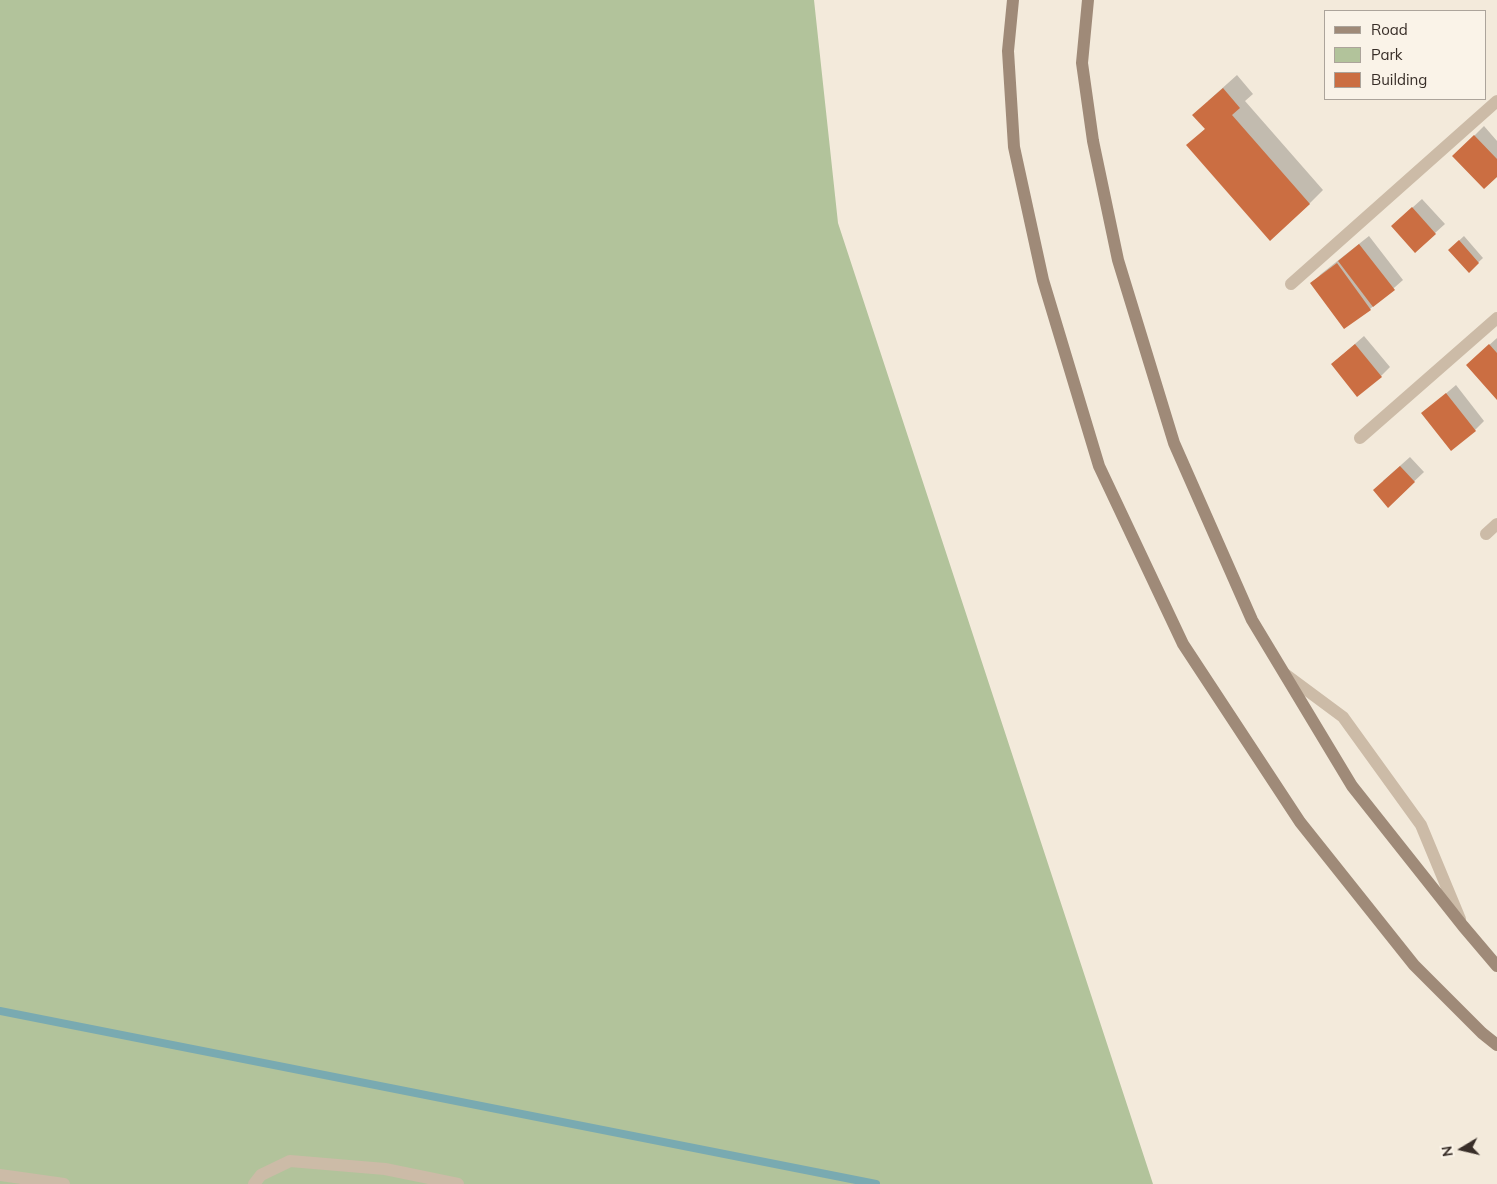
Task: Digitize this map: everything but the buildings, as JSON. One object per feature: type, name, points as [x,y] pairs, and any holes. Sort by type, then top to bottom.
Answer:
[{"type":"street","points":[[1013,0],[1008,52],[1014,147],[1043,280],[1099,466],[1183,644],[1300,822],[1414,965],[1482,1033],[1497,1045]]},
{"type":"street","points":[[1088,0],[1082,63],[1093,141],[1118,260],[1174,444],[1252,620],[1352,786],[1497,966]]},
{"type":"street","points":[[1291,284],[1497,101]]},
{"type":"street","points":[[1360,438],[1497,318]]},
{"type":"street","points":[[1486,534],[1497,524]]},
{"type":"street","points":[[1285,674],[1342,717],[1421,825],[1463,926]]},
{"type":"street","points":[[254,1184],[261,1175],[290,1161],[385,1168],[458,1184]]},
{"type":"street","points":[[0,1175],[64,1184]]},
{"type":"green space","points":[[0,0],[814,0],[838,223],[1153,1184],[0,1184]]},
{"type":"waterway","points":[[0,1011],[876,1184]]}]
